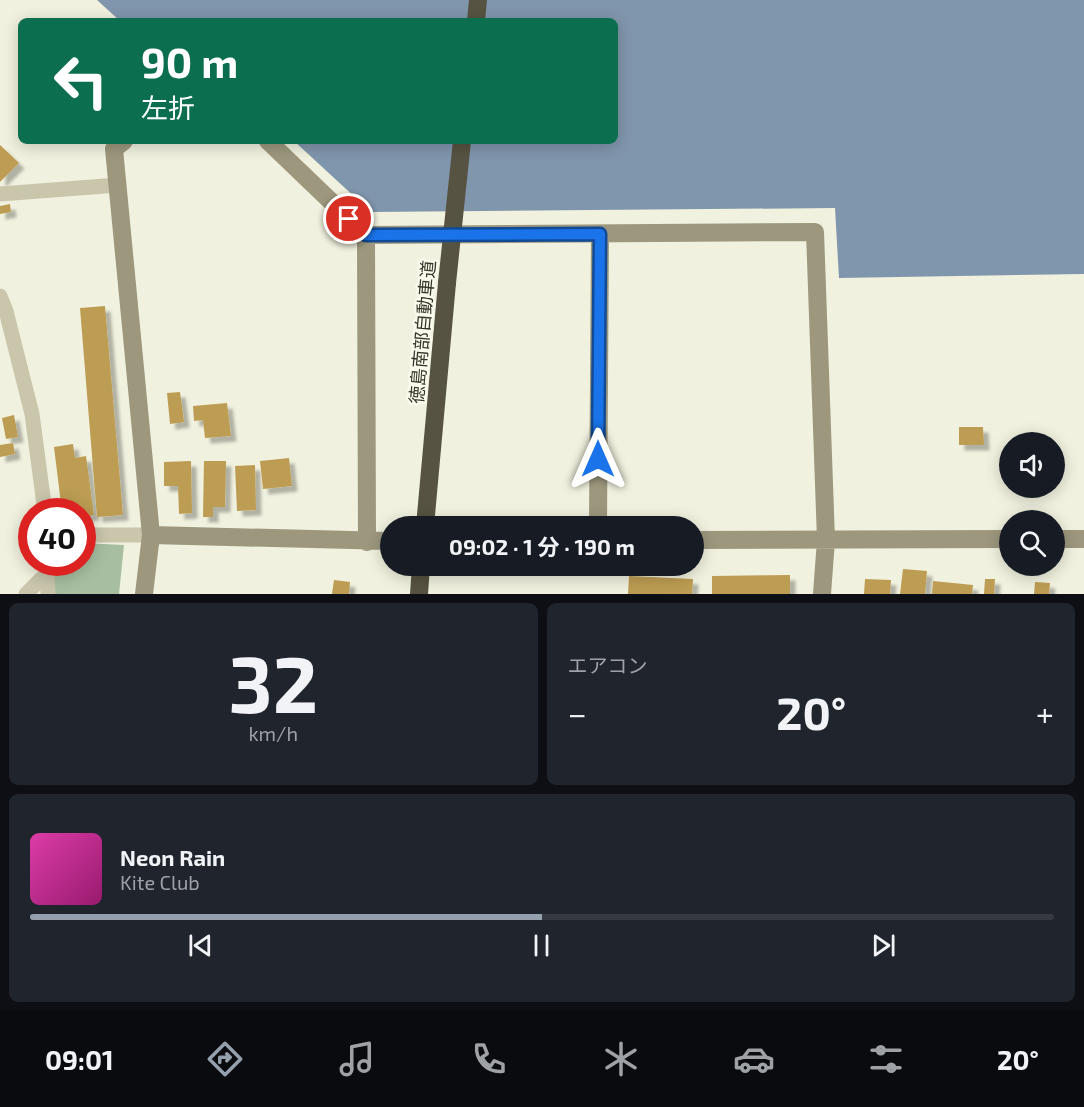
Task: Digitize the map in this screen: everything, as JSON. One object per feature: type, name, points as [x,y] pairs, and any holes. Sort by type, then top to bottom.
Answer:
[{"type":"highway","points":[[476,18],[478,0]]},
{"type":"highway","name":"徳島南部自動車道","points":[[426,516],[462,144]]},
{"type":"highway","points":[[418,594],[420,576]]},
{"type":"street","points":[[120,144],[114,149],[151,535],[144,594]]},
{"type":"street","points":[[270,144],[366,235],[815,232],[826,540],[822,594]]},
{"type":"street","points":[[0,194],[118,185]]},
{"type":"street","points":[[598,516],[600,234]]},
{"type":"street","points":[[366,235],[367,542]]},
{"type":"street","points":[[0,296],[6,311],[32,414],[43,498]]},
{"type":"street","points":[[96,535],[380,542]]},
{"type":"street","points":[[704,540],[999,539]]},
{"type":"street","points":[[1065,539],[1084,539]]},
{"type":"street","points":[[26,594],[40,576]]},
{"type":"street","points":[[47,576],[48,594]]},
{"type":"green space","points":[[96,544],[124,545],[119,594],[54,594],[52,576],[96,576]]},
{"type":"water","points":[[97,0],[1084,0],[1084,274],[839,278],[835,208],[371,212],[297,144],[618,144],[618,18],[117,18]]},
{"type":"building","points":[[0,145],[19,163],[0,182]]},
{"type":"building","points":[[10,204],[11,212],[0,214],[0,206]]},
{"type":"building","points":[[105,306],[123,515],[97,517],[80,308]]},
{"type":"building","points":[[180,392],[184,422],[170,424],[167,393]]},
{"type":"building","points":[[227,403],[231,436],[205,438],[203,420],[194,421],[193,406]]},
{"type":"building","points":[[14,415],[18,437],[6,439],[2,418]]},
{"type":"building","points":[[959,427],[983,427],[984,445],[959,445]]},
{"type":"building","points":[[13,443],[15,454],[0,457],[0,445]]},
{"type":"building","points":[[73,444],[75,458],[86,456],[92,498],[60,498],[54,447]]},
{"type":"building","points":[[289,458],[292,486],[263,489],[260,461]]},
{"type":"building","points":[[191,461],[192,513],[179,514],[178,486],[164,486],[164,462]]},
{"type":"building","points":[[204,461],[226,461],[225,507],[213,507],[213,517],[203,517]]},
{"type":"building","points":[[255,465],[256,510],[237,511],[235,466]]},
{"type":"building","points":[[903,569],[927,571],[925,594],[900,594]]},
{"type":"building","points":[[790,575],[790,594],[712,594],[712,576]]},
{"type":"building","points":[[629,576],[693,579],[692,594],[628,594]]},
{"type":"building","points":[[865,579],[891,580],[890,594],[864,594]]},
{"type":"building","points":[[985,579],[995,579],[994,594],[984,594]]},
{"type":"building","points":[[334,580],[350,582],[349,594],[332,594]]},
{"type":"building","points":[[933,581],[973,585],[972,594],[932,594]]},
{"type":"building","points":[[1035,582],[1050,583],[1049,594],[1034,594]]},
{"type":"route","points":[[349,219],[366,235],[600,234],[598,459]]}]
